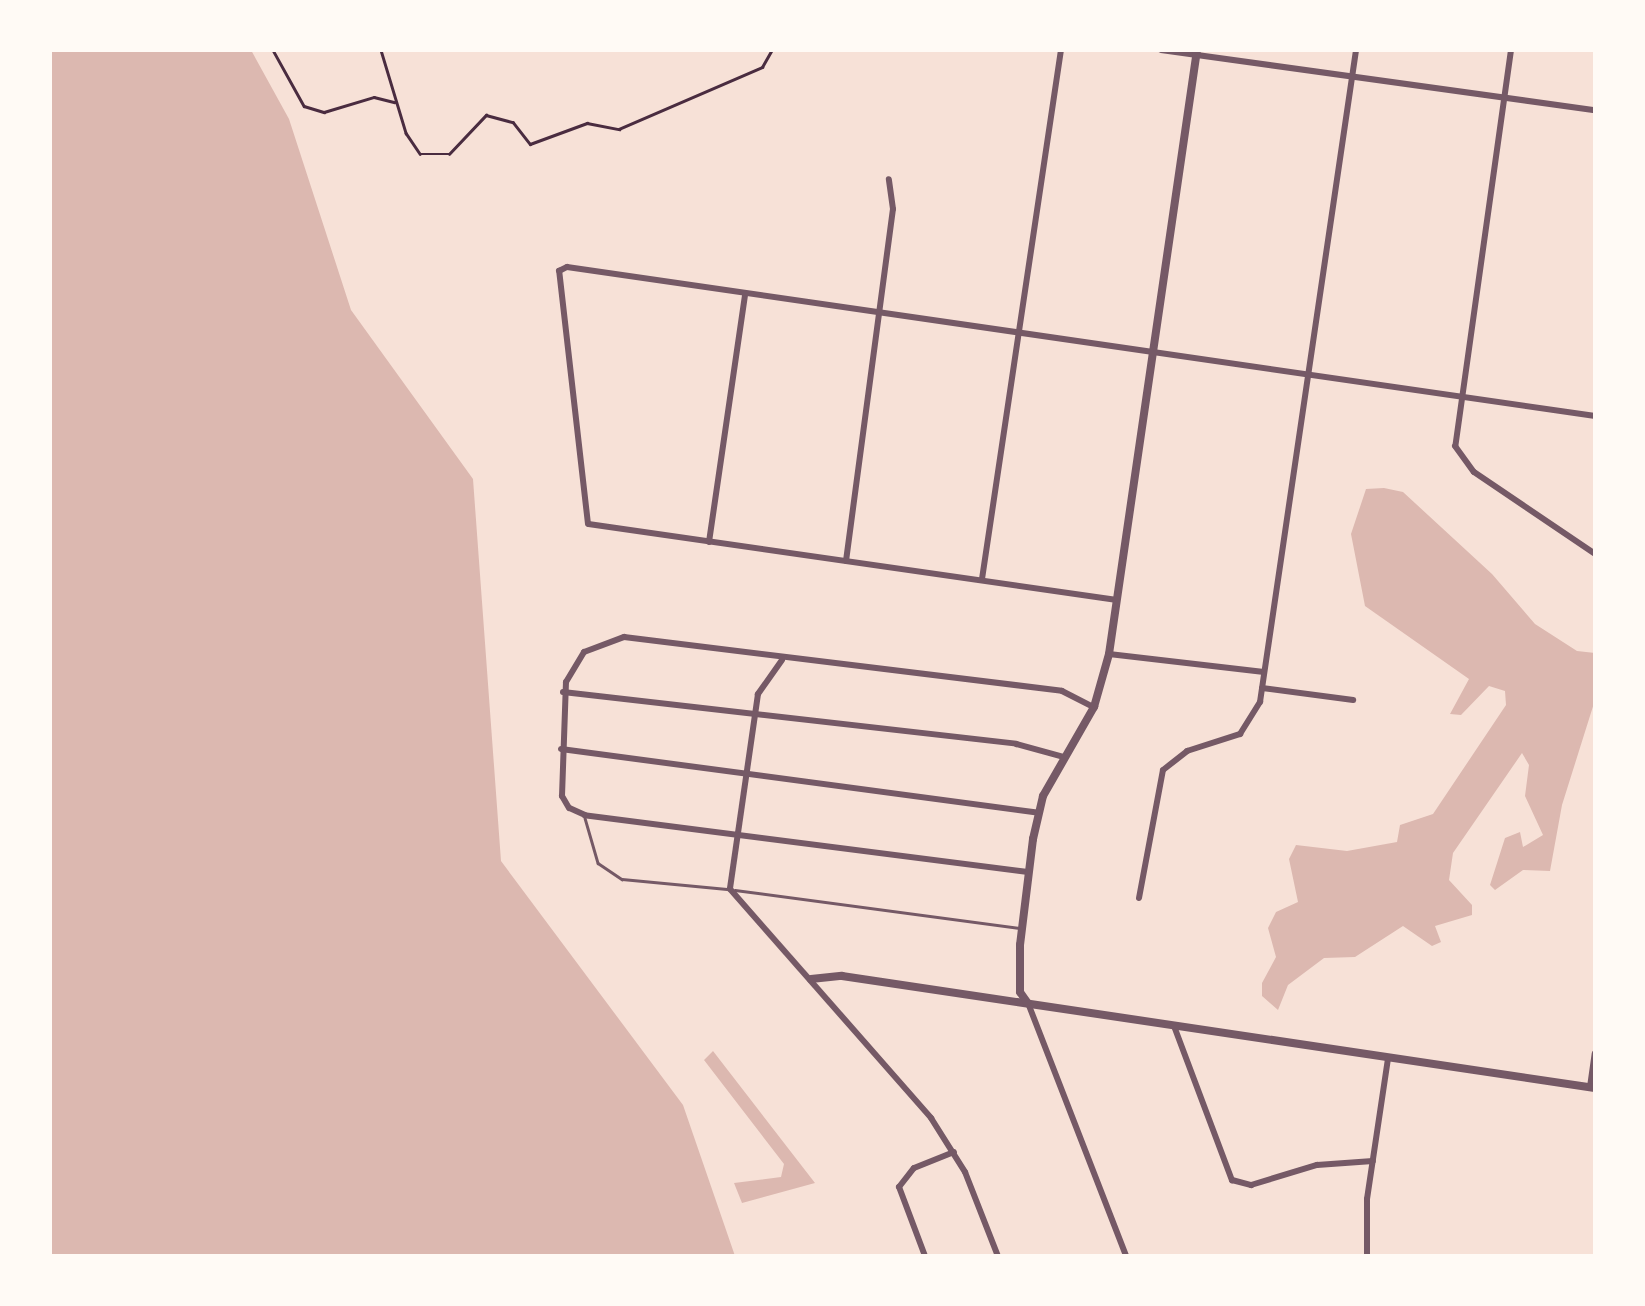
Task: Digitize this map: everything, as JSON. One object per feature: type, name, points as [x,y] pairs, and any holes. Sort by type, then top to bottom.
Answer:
[{"type":"street","points":[[982,579],[1061,50]]},
{"type":"street","points":[[1161,50],[1595,110]]},
{"type":"street","points":[[1139,898],[1164,770],[1188,752],[1240,734],[1255,715],[1262,688],[1356,50]]},
{"type":"street","points":[[1510,50],[1453,439],[1464,463],[1554,531],[1595,554]]},
{"type":"street","points":[[1126,1256],[1020,992],[1021,928],[1039,813],[1064,757],[1094,707],[1109,654],[1197,52]]},
{"type":"street","points":[[846,561],[892,208],[889,179]]},
{"type":"street","points":[[1117,600],[588,524],[559,271],[567,267],[1595,416]]},
{"type":"street","points":[[709,542],[745,294]]},
{"type":"street","points":[[1028,872],[585,815],[569,808],[562,796],[563,692],[576,661],[608,639],[1062,692],[1094,707]]},
{"type":"street","points":[[1109,654],[1264,672]]},
{"type":"street","points":[[782,660],[761,682],[733,834],[730,889],[912,1093],[954,1152],[998,1256]]},
{"type":"street","points":[[1262,688],[1353,700]]},
{"type":"street","points":[[563,692],[1016,744],[1064,757]]},
{"type":"street","points":[[561,749],[1039,813]]},
{"type":"street","points":[[811,979],[842,976],[1592,1088],[1595,1053]]},
{"type":"street","points":[[1174,1026],[1232,1180],[1251,1186],[1317,1164],[1372,1161]]},
{"type":"street","points":[[1367,1256],[1372,1161],[1388,1058]]},
{"type":"street","points":[[925,1256],[899,1187],[906,1172],[954,1152]]},
{"type":"lane","points":[[585,815],[594,858],[622,879],[730,889],[1021,928]]},
{"type":"path","points":[[273,50],[304,106],[324,112],[374,97],[397,102]]},
{"type":"path","points":[[380,50],[420,154],[449,154],[486,116],[513,122],[530,144],[587,124],[619,130],[762,67],[772,50]]},
{"type":"shaded area","points":[[50,50],[251,50],[289,119],[351,310],[473,479],[501,861],[683,1105],[735,1256],[50,1256]]},
{"type":"shaded area","points":[[1366,489],[1403,492],[1492,574],[1535,624],[1577,651],[1595,653],[1595,700],[1562,805],[1550,871],[1523,870],[1495,890],[1490,885],[1505,838],[1520,832],[1523,847],[1543,835],[1525,796],[1529,765],[1522,753],[1453,853],[1449,880],[1472,905],[1472,915],[1435,926],[1441,942],[1432,946],[1403,926],[1355,957],[1324,958],[1288,985],[1278,1010],[1262,996],[1262,983],[1276,957],[1268,928],[1276,912],[1298,902],[1289,859],[1296,845],[1347,851],[1397,842],[1400,825],[1433,814],[1506,705],[1505,691],[1489,686],[1461,715],[1450,714],[1469,679],[1365,606],[1351,534]]},
{"type":"shaded area","points":[[713,1051],[815,1183],[742,1203],[734,1183],[781,1177],[784,1164],[704,1060]]}]
